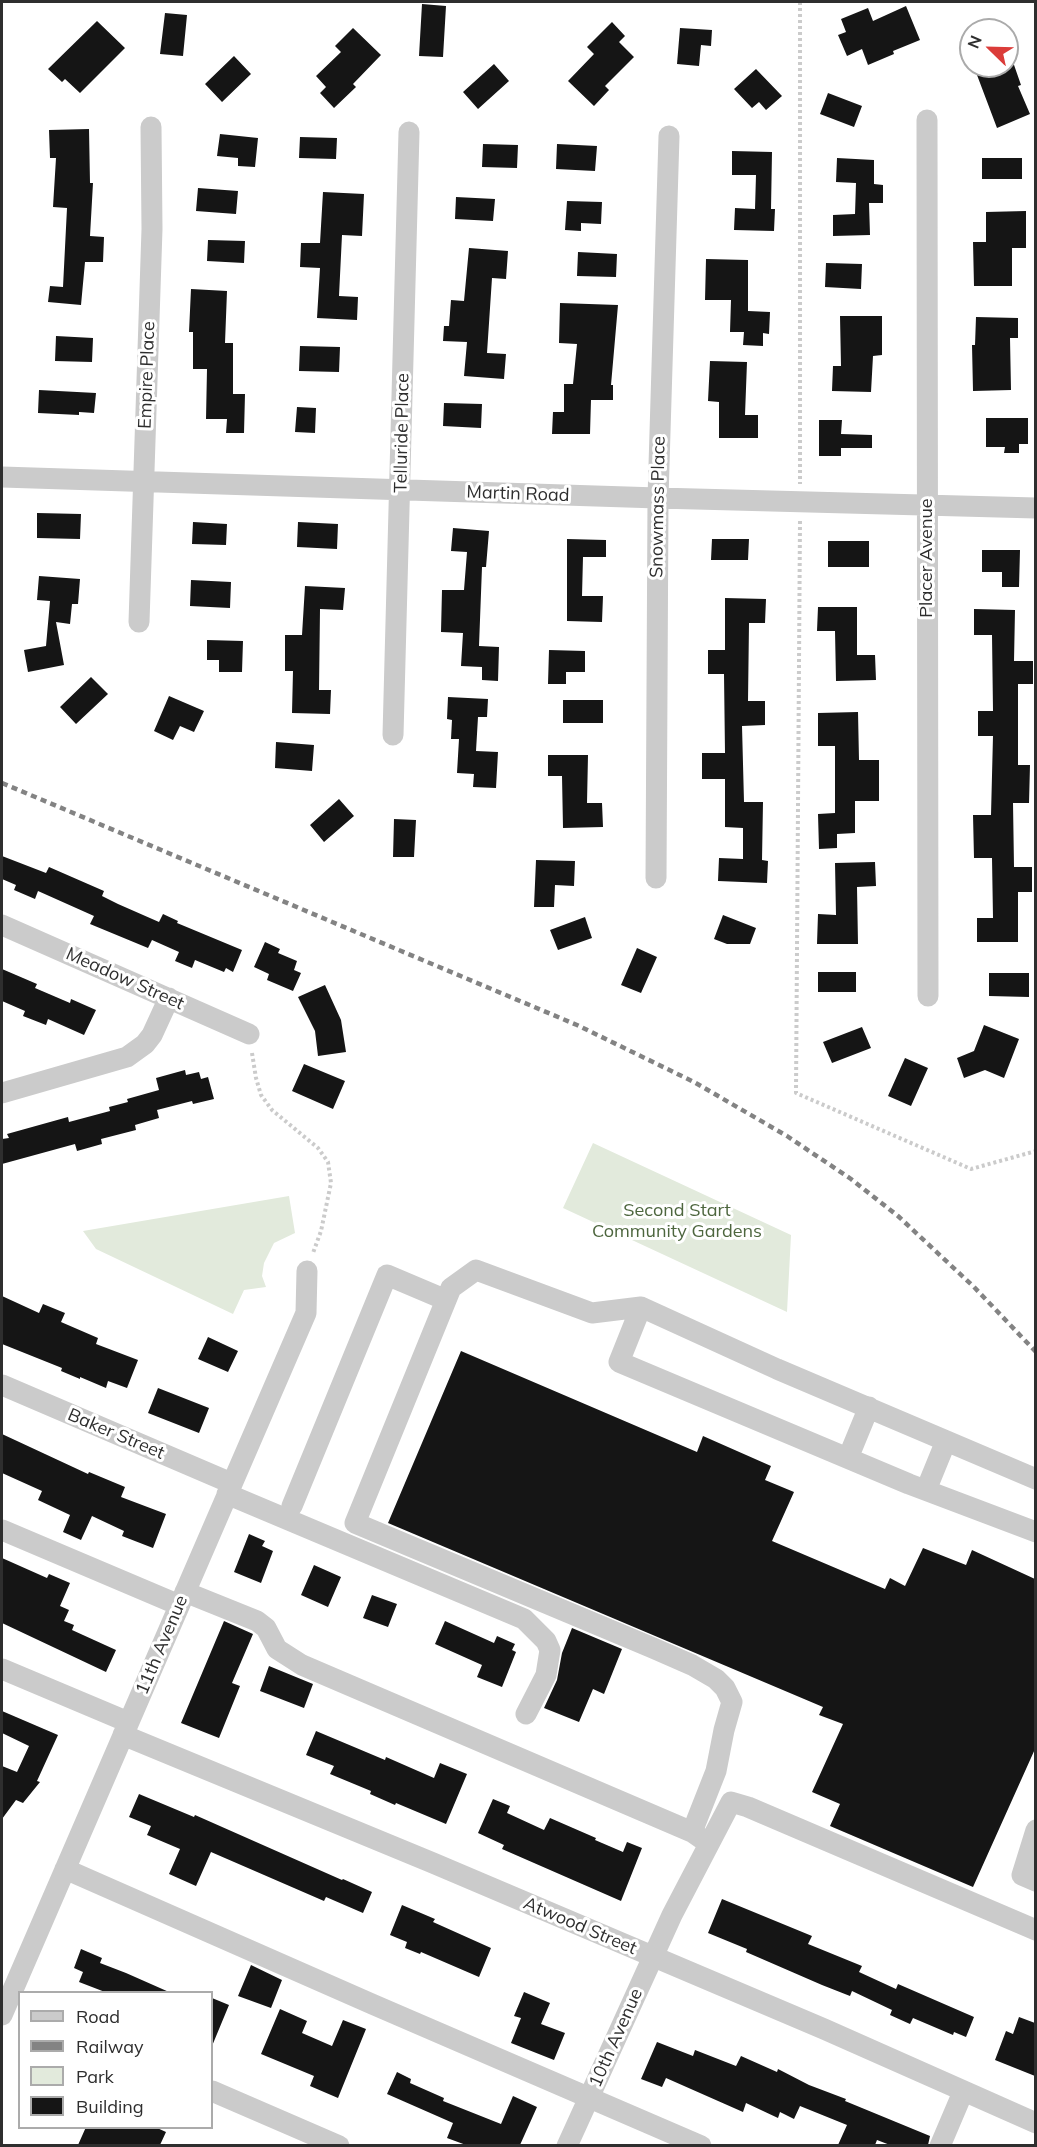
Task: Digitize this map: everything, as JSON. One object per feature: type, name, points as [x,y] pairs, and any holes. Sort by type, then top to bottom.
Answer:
[{"type":"street","name":"Placer Avenue","points":[[927,120],[928,996]]},
{"type":"street","name":"Empire Place","points":[[139,622],[152,229],[151,127]]},
{"type":"street","name":"Telluride Place","points":[[393,735],[409,132]]},
{"type":"street","name":"Snowmass Place","points":[[656,878],[658,498],[669,136]]},
{"type":"street","name":"Martin Road","points":[[2,477],[1035,508]]},
{"type":"street","name":"Meadow Street","points":[[2,924],[249,1034]]},
{"type":"street","points":[[2,1093],[127,1057],[145,1044],[152,1035],[169,999]]},
{"type":"street","points":[[692,1832],[716,1771],[732,1702],[725,1688],[716,1679],[692,1665],[653,1648],[356,1523],[451,1288],[477,1270],[592,1313],[641,1307],[777,1369],[1035,1479]]},
{"type":"street","name":"11th Avenue","points":[[7,2006],[306,1312],[307,1271]]},
{"type":"street","points":[[292,1506],[387,1275],[447,1300]]},
{"type":"street","points":[[641,1307],[619,1362],[926,1490],[1035,1532]]},
{"type":"street","name":"Baker Street","points":[[2,1385],[229,1489],[524,1618],[546,1641],[550,1650],[546,1676],[526,1714]]},
{"type":"street","points":[[848,1458],[869,1407]]},
{"type":"street","points":[[926,1490],[946,1441]]},
{"type":"street","points":[[2,1530],[182,1599],[257,1621],[266,1628],[277,1649],[302,1665],[692,1832],[709,1844]]},
{"type":"street","name":"Atwood Street","points":[[2,1669],[126,1729],[824,2029],[1035,2123]]},
{"type":"street","name":"10th Avenue","points":[[567,2145],[652,1957],[731,1802],[748,1807],[1035,1930]]},
{"type":"street","points":[[1029,1878],[1035,1830]]},
{"type":"street","points":[[65,1869],[701,2145]]},
{"type":"street","points":[[213,2091],[339,2145]]},
{"type":"street","points":[[940,2145],[963,2092]]},
{"type":"path","points":[[800,2],[800,501],[796,1093],[971,1168],[1035,1151]]},
{"type":"path","points":[[249,1034],[261,1095],[272,1110],[318,1148],[328,1162],[331,1183],[321,1231],[307,1271]]},
{"type":"green space","name":"Second Start Community Gardens","points":[[593,1143],[791,1235],[787,1312],[563,1208]]},
{"type":"green space","points":[[289,1196],[295,1233],[274,1243],[264,1263],[262,1276],[266,1287],[244,1290],[233,1314],[96,1249],[83,1231]]},
{"type":"building","points":[[422,4],[446,6],[443,57],[419,56]]},
{"type":"building","points":[[906,6],[920,40],[868,65],[862,49],[847,56],[838,35],[846,32],[841,19],[868,8],[873,21]]},
{"type":"building","points":[[165,13],[187,15],[183,56],[160,54]]},
{"type":"building","points":[[97,21],[125,48],[80,93],[65,79],[62,82],[48,69]]},
{"type":"building","points":[[612,22],[625,36],[619,42],[634,57],[605,86],[609,90],[594,106],[568,81],[594,54],[587,47]]},
{"type":"building","points":[[353,28],[381,55],[353,84],[356,87],[334,108],[320,93],[326,87],[316,76],[341,52],[335,46]]},
{"type":"building","points":[[680,28],[712,30],[711,46],[701,45],[699,66],[677,64]]},
{"type":"building","points":[[234,56],[251,74],[222,102],[205,84]]},
{"type":"building","points":[[494,64],[509,81],[478,109],[463,92]]},
{"type":"building","points":[[756,69],[782,96],[766,110],[759,102],[752,108],[734,89]]},
{"type":"building","points":[[978,78],[1019,78],[1021,85],[1018,86],[1030,114],[997,128]]},
{"type":"building","points":[[828,93],[862,106],[854,127],[820,114]]},
{"type":"building","points":[[89,129],[90,183],[93,183],[90,236],[104,237],[103,262],[85,262],[81,305],[48,302],[50,286],[63,287],[67,208],[53,207],[56,158],[50,158],[49,130]]},
{"type":"building","points":[[220,134],[258,138],[255,167],[238,166],[238,158],[217,156]]},
{"type":"building","points":[[300,137],[337,138],[336,159],[299,158]]},
{"type":"building","points":[[483,144],[518,145],[517,168],[482,167]]},
{"type":"building","points":[[557,144],[597,146],[595,171],[556,169]]},
{"type":"building","points":[[732,151],[772,152],[771,209],[775,209],[774,231],[734,230],[735,208],[755,209],[756,175],[732,175]]},
{"type":"building","points":[[837,158],[874,160],[874,184],[883,185],[883,203],[869,203],[870,235],[833,236],[833,215],[855,214],[856,183],[836,182]]},
{"type":"building","points":[[982,158],[1022,158],[1022,179],[982,179]]},
{"type":"building","points":[[198,188],[238,191],[236,214],[196,211]]},
{"type":"building","points":[[323,192],[364,194],[362,236],[342,235],[339,296],[358,297],[357,320],[317,318],[320,268],[300,267],[301,243],[320,243]]},
{"type":"building","points":[[456,197],[495,199],[493,221],[455,219]]},
{"type":"building","points":[[567,201],[602,202],[601,224],[581,223],[581,231],[565,230]]},
{"type":"building","points":[[1026,211],[1026,248],[1012,248],[1012,286],[974,286],[973,242],[986,242],[986,212]]},
{"type":"building","points":[[208,240],[245,241],[244,263],[207,261]]},
{"type":"building","points":[[469,248],[508,251],[506,279],[492,278],[487,353],[506,354],[504,379],[464,376],[467,342],[443,341],[444,326],[449,326],[451,300],[464,301]]},
{"type":"building","points":[[578,252],[617,254],[616,277],[577,276]]},
{"type":"building","points":[[706,259],[748,260],[748,311],[770,312],[769,334],[763,333],[763,346],[743,345],[744,332],[730,332],[731,300],[705,300]]},
{"type":"building","points":[[826,263],[862,264],[861,289],[825,287]]},
{"type":"building","points":[[191,289],[227,291],[225,343],[233,343],[233,394],[245,394],[244,433],[226,433],[227,419],[206,419],[207,369],[193,369],[193,332],[189,332]]},
{"type":"building","points":[[560,303],[618,305],[611,385],[613,385],[613,400],[591,400],[590,434],[552,434],[553,412],[564,412],[564,384],[573,384],[577,344],[559,343]]},
{"type":"building","points":[[840,316],[882,316],[882,355],[873,356],[871,392],[832,391],[833,366],[841,366]]},
{"type":"building","points":[[976,317],[1018,318],[1018,338],[1010,338],[1011,390],[973,391],[972,345],[975,345]]},
{"type":"building","points":[[56,336],[93,338],[92,362],[55,361]]},
{"type":"building","points":[[300,346],[340,347],[339,372],[299,371]]},
{"type":"building","points":[[710,361],[747,362],[745,415],[758,415],[758,438],[719,438],[719,402],[708,401]]},
{"type":"building","points":[[39,390],[96,393],[94,413],[79,412],[79,415],[38,413]]},
{"type":"building","points":[[444,403],[482,404],[481,428],[443,426]]},
{"type":"building","points":[[297,407],[316,408],[315,433],[295,432]]},
{"type":"building","points":[[986,418],[1028,418],[1028,444],[1019,444],[1019,453],[1004,453],[1005,447],[986,447]]},
{"type":"building","points":[[819,420],[842,420],[841,434],[872,435],[872,448],[841,448],[841,456],[819,456]]},
{"type":"building","points":[[37,513],[81,514],[80,539],[37,538]]},
{"type":"building","points":[[193,522],[227,524],[226,545],[192,544]]},
{"type":"building","points":[[298,522],[338,524],[337,549],[297,547]]},
{"type":"building","points":[[453,528],[489,531],[486,567],[482,567],[479,646],[499,647],[498,681],[482,680],[482,667],[461,666],[463,633],[441,632],[442,590],[464,590],[467,552],[451,551]]},
{"type":"building","points":[[567,539],[606,540],[606,557],[583,557],[582,596],[603,596],[602,622],[567,621]]},
{"type":"building","points":[[712,539],[749,539],[748,560],[711,560]]},
{"type":"building","points":[[828,541],[869,541],[869,567],[828,567]]},
{"type":"building","points":[[982,550],[1020,550],[1019,587],[1002,587],[1002,572],[982,572]]},
{"type":"building","points":[[39,576],[80,579],[78,604],[72,604],[70,624],[56,622],[64,665],[28,672],[24,650],[46,646],[50,601],[37,600]]},
{"type":"building","points":[[191,580],[231,582],[230,608],[190,606]]},
{"type":"building","points":[[305,586],[345,588],[343,610],[320,609],[319,690],[331,690],[330,714],[292,713],[293,671],[285,671],[285,635],[302,635]]},
{"type":"building","points":[[725,598],[766,599],[765,623],[749,623],[748,701],[765,701],[765,725],[742,726],[744,802],[763,802],[762,860],[768,861],[767,883],[718,881],[719,858],[743,859],[743,828],[725,827],[725,779],[702,779],[702,753],[725,753],[724,674],[708,674],[708,650],[725,650]]},
{"type":"building","points":[[818,607],[857,607],[857,655],[875,655],[876,680],[836,681],[835,631],[817,631]]},
{"type":"building","points":[[974,609],[1015,610],[1014,661],[1033,661],[1033,684],[1018,684],[1018,765],[1030,765],[1029,803],[1013,803],[1014,867],[1032,867],[1032,892],[1018,892],[1018,942],[977,942],[977,918],[993,918],[992,858],[974,858],[973,815],[991,815],[993,736],[978,736],[978,711],[993,711],[992,635],[974,635]]},
{"type":"building","points":[[207,640],[243,641],[242,672],[219,672],[219,660],[207,660]]},
{"type":"building","points":[[549,650],[585,651],[585,672],[566,672],[566,684],[548,684]]},
{"type":"building","points":[[91,677],[108,694],[76,724],[60,707]]},
{"type":"building","points":[[169,696],[204,711],[194,732],[180,726],[173,740],[154,731]]},
{"type":"building","points":[[448,697],[488,699],[487,717],[478,717],[476,751],[498,752],[496,788],[473,787],[474,774],[457,773],[459,739],[451,739],[452,720],[447,719]]},
{"type":"building","points":[[563,700],[603,700],[603,723],[563,723]]},
{"type":"building","points":[[858,712],[859,760],[879,760],[879,801],[855,801],[855,833],[837,834],[837,848],[819,849],[818,814],[835,813],[835,746],[818,746],[818,713]]},
{"type":"building","points":[[276,742],[314,745],[312,771],[275,768]]},
{"type":"building","points":[[548,755],[588,755],[587,803],[602,803],[603,827],[563,828],[562,776],[548,776]]},
{"type":"building","points":[[339,799],[354,816],[324,842],[310,825]]},
{"type":"building","points":[[394,819],[416,820],[414,857],[393,857]]},
{"type":"building","points":[[2,856],[46,873],[49,867],[104,891],[102,896],[159,922],[163,914],[178,921],[177,923],[242,950],[233,972],[226,968],[224,972],[195,960],[192,968],[175,961],[179,952],[152,940],[148,948],[90,924],[94,916],[38,891],[35,899],[14,890],[16,885],[2,879]]},
{"type":"building","points":[[536,860],[575,861],[574,886],[555,885],[554,907],[534,907]]},
{"type":"building","points":[[875,862],[876,886],[857,887],[858,944],[817,944],[818,914],[836,915],[835,863]]},
{"type":"building","points":[[723,915],[756,928],[750,944],[727,944],[714,939]]},
{"type":"building","points":[[585,917],[592,938],[558,950],[550,930]]},
{"type":"building","points":[[265,942],[280,949],[278,953],[297,961],[294,970],[301,973],[293,991],[267,980],[269,974],[254,967]]},
{"type":"building","points":[[637,948],[657,957],[641,993],[621,985]]},
{"type":"building","points":[[2,969],[37,984],[35,988],[70,1003],[71,999],[96,1010],[84,1035],[48,1019],[46,1025],[23,1016],[25,1011],[2,1001]]},
{"type":"building","points":[[818,972],[856,972],[856,992],[818,992]]},
{"type":"building","points":[[989,973],[1029,973],[1029,997],[989,996]]},
{"type":"building","points":[[325,985],[341,1020],[346,1052],[318,1056],[315,1031],[298,997]]},
{"type":"building","points":[[984,1025],[1019,1039],[1004,1078],[985,1070],[964,1078],[957,1058],[974,1051]]},
{"type":"building","points":[[862,1027],[871,1048],[832,1063],[823,1042]]},
{"type":"building","points":[[905,1058],[928,1068],[911,1106],[888,1096]]},
{"type":"building","points":[[304,1064],[345,1081],[333,1109],[292,1091]]},
{"type":"building","points":[[185,1070],[186,1075],[199,1072],[201,1079],[208,1077],[214,1099],[193,1104],[192,1101],[157,1110],[159,1118],[135,1125],[136,1130],[101,1139],[102,1144],[77,1151],[75,1144],[2,1164],[2,1139],[9,1138],[7,1134],[68,1117],[69,1122],[110,1111],[109,1107],[128,1102],[127,1099],[159,1090],[156,1078]]},
{"type":"building","points":[[2,1296],[39,1313],[43,1304],[65,1313],[61,1322],[98,1338],[96,1344],[138,1360],[127,1388],[108,1381],[106,1388],[80,1377],[80,1379],[61,1371],[62,1368],[2,1344]]},
{"type":"building","points":[[208,1337],[238,1351],[228,1372],[198,1359]]},
{"type":"building","points":[[461,1351],[697,1452],[703,1436],[771,1466],[765,1480],[794,1492],[772,1541],[885,1589],[890,1578],[905,1586],[923,1548],[966,1565],[972,1550],[1035,1579],[1035,1749],[973,1887],[830,1826],[840,1804],[812,1792],[843,1724],[819,1715],[823,1707],[388,1523]]},
{"type":"building","points":[[158,1388],[209,1408],[199,1433],[148,1413]]},
{"type":"building","points":[[2,1434],[88,1474],[89,1472],[125,1487],[121,1497],[166,1514],[153,1548],[122,1536],[124,1531],[92,1516],[81,1540],[63,1532],[70,1515],[38,1500],[42,1491],[2,1473]]},
{"type":"building","points":[[249,1534],[265,1541],[262,1546],[273,1551],[261,1583],[234,1572]]},
{"type":"building","points":[[2,1558],[47,1578],[49,1574],[70,1583],[60,1606],[69,1610],[64,1621],[74,1625],[72,1630],[116,1650],[106,1672],[2,1623]]},
{"type":"building","points":[[314,1565],[341,1577],[328,1607],[301,1595]]},
{"type":"building","points":[[372,1595],[397,1604],[388,1627],[363,1618]]},
{"type":"building","points":[[224,1621],[253,1634],[232,1683],[240,1686],[219,1738],[181,1723]]},
{"type":"building","points":[[445,1621],[494,1643],[497,1636],[515,1644],[512,1650],[516,1652],[502,1687],[477,1677],[482,1665],[435,1644]]},
{"type":"building","points":[[572,1628],[622,1649],[604,1694],[593,1689],[579,1722],[544,1708],[557,1680],[562,1653]]},
{"type":"building","points":[[269,1666],[313,1684],[304,1708],[260,1691]]},
{"type":"building","points":[[2,1711],[58,1735],[37,1781],[40,1782],[23,1803],[16,1800],[2,1819],[2,1766],[17,1772],[29,1746],[2,1733]]},
{"type":"building","points":[[316,1731],[434,1778],[440,1763],[467,1774],[446,1824],[396,1803],[395,1805],[370,1794],[371,1791],[330,1774],[334,1766],[306,1755]]},
{"type":"building","points":[[139,1794],[194,1817],[195,1815],[372,1892],[363,1913],[326,1897],[324,1901],[211,1852],[196,1886],[169,1874],[180,1849],[147,1835],[151,1826],[129,1817]]},
{"type":"building","points":[[493,1799],[510,1806],[507,1813],[544,1830],[550,1818],[623,1852],[627,1842],[642,1848],[621,1901],[502,1849],[504,1845],[478,1833]]},
{"type":"building","points":[[722,1899],[812,1936],[808,1944],[862,1966],[859,1972],[896,1989],[898,1984],[974,2017],[966,2037],[954,2032],[953,2035],[913,2018],[910,2024],[890,2015],[892,2010],[852,1991],[850,1996],[822,1985],[708,1933]]},
{"type":"building","points":[[402,1905],[435,1919],[433,1922],[491,1948],[479,1977],[421,1952],[420,1954],[405,1948],[407,1942],[390,1935]]},
{"type":"building","points":[[81,1949],[102,1958],[100,1963],[167,1991],[102,1991],[79,1982],[83,1972],[74,1968]]},
{"type":"building","points":[[251,1965],[282,1980],[271,2008],[238,1996]]},
{"type":"building","points":[[524,1992],[550,2003],[541,2024],[565,2033],[554,2060],[511,2043],[521,2018],[514,2016]]},
{"type":"building","points":[[213,1998],[229,2005],[213,2044]]},
{"type":"building","points":[[280,2009],[307,2021],[302,2033],[332,2046],[343,2020],[366,2029],[338,2098],[310,2086],[314,2076],[261,2054]]},
{"type":"building","points":[[1019,2017],[1035,2023],[1035,2076],[995,2060],[1006,2031],[1013,2034]]},
{"type":"building","points":[[657,2042],[693,2056],[695,2050],[736,2066],[741,2056],[777,2072],[778,2069],[809,2085],[846,2099],[845,2101],[930,2136],[928,2145],[890,2145],[877,2140],[875,2145],[838,2145],[847,2125],[800,2106],[794,2119],[780,2112],[778,2118],[746,2103],[743,2112],[666,2078],[662,2087],[641,2079]]},
{"type":"building","points":[[397,2072],[411,2079],[410,2083],[444,2098],[443,2101],[501,2124],[513,2096],[537,2107],[520,2145],[466,2145],[447,2138],[453,2123],[387,2094]]},
{"type":"building","points":[[85,2129],[159,2129],[166,2132],[160,2145],[78,2145]]},
{"type":"railway","points":[[2,783],[577,1025],[694,1082],[787,1136],[851,1179],[898,1216],[974,1287],[1036,1352]]}]
